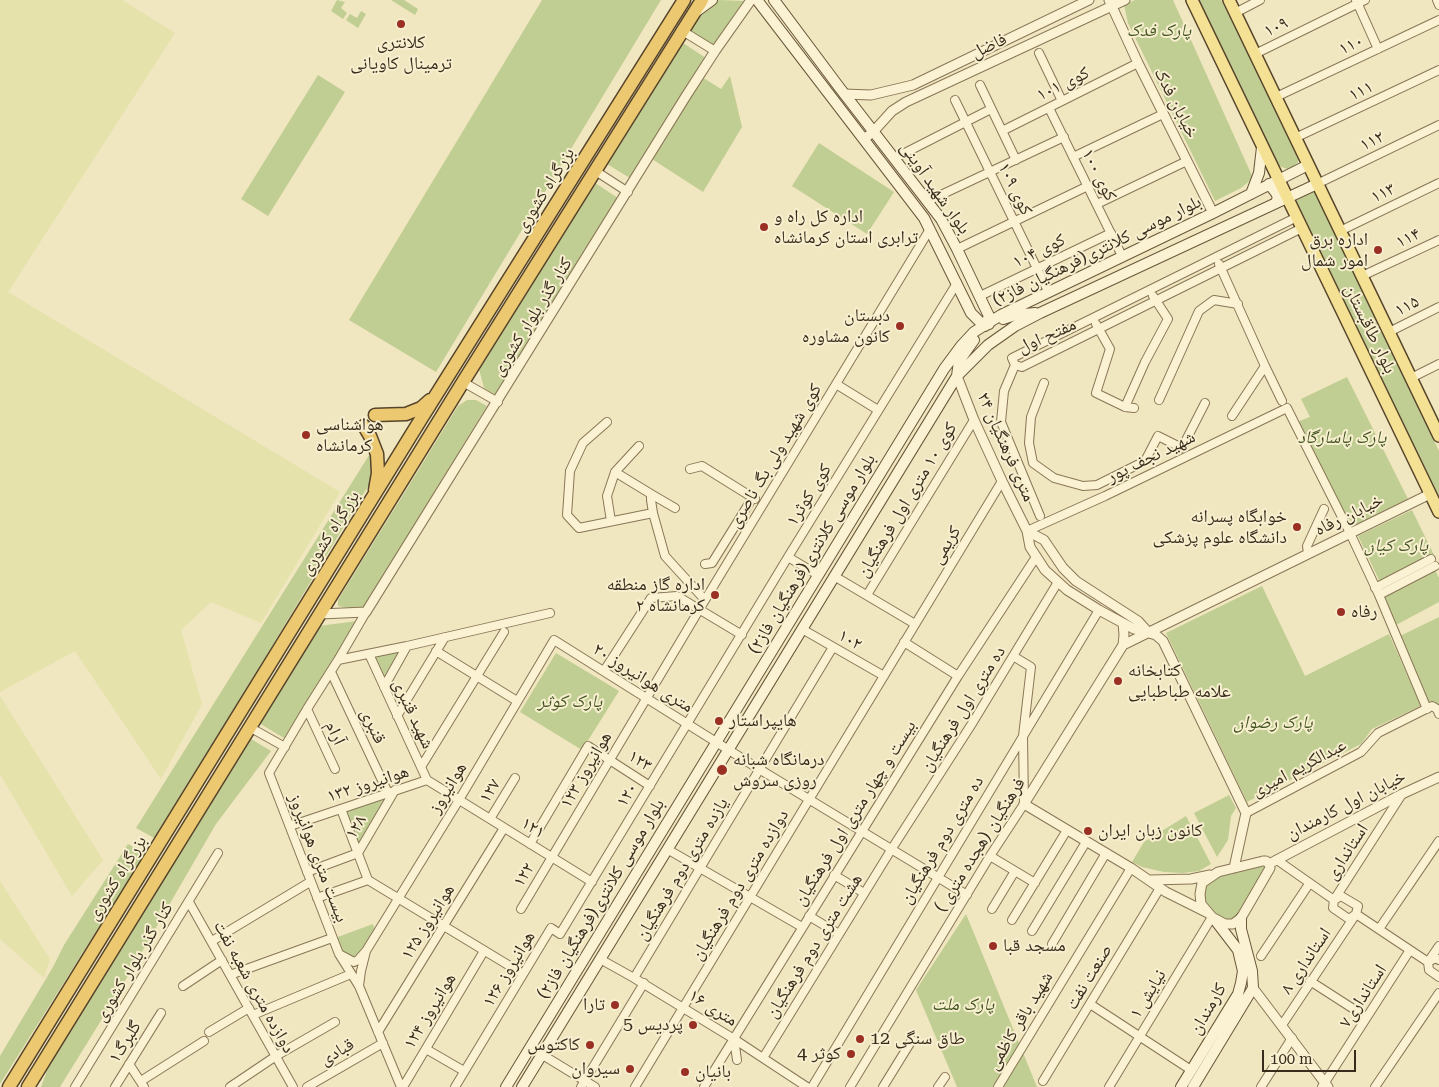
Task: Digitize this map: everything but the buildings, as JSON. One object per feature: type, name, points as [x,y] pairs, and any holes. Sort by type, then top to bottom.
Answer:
[{"type":"highway","name":"بزرگراه کشوری","points":[[9,1087],[421,419],[684,0]]},
{"type":"highway","name":"بزرگراه کشوری","points":[[28,1087],[594,170],[702,0]]},
{"type":"highway","points":[[375,416],[399,415],[412,412],[421,408],[438,394]]},
{"type":"highway","points":[[421,419],[421,426],[424,429],[434,429]]},
{"type":"highway","points":[[364,426],[377,454],[378,473],[375,490],[370,502]]},
{"type":"highway","points":[[395,462],[404,460],[408,464],[408,470]]},
{"type":"main road","points":[[691,17],[712,0]]},
{"type":"main road","name":"بلوار شهید آوینی","points":[[757,0],[924,218],[971,314],[978,322],[986,324],[989,316],[941,219],[774,0]]},
{"type":"main road","name":"بلوار طاقبستان","points":[[1192,0],[1262,148],[1274,181],[1288,198],[1439,512]]},
{"type":"main road","name":"بلوار طاقبستان","points":[[1229,0],[1411,378],[1437,428]]},
{"type":"main road","points":[[1251,194],[1259,174],[1262,148]]},
{"type":"main road","name":"بلوار موسی کلانتری(فرهنگیان فاز۲)","points":[[506,1087],[944,369],[961,346],[974,332],[1001,315],[1308,165]]},
{"type":"main road","points":[[1274,181],[1278,197],[1276,203]]},
{"type":"main road","name":"بلوار موسی کلانتری(فرهنگیان فاز۲)","points":[[522,1087],[957,376],[988,344],[1015,326],[1318,184]]},
{"type":"main road","points":[[957,376],[959,361],[986,324],[1015,315],[1040,313]]},
{"type":"main road","name":"کارمندان","points":[[1193,1087],[1196,1073],[1238,994],[1243,971],[1238,950],[1212,916]]},
{"type":"main road","name":"کارمندان","points":[[1181,1087],[1196,1073],[1253,988],[1252,971],[1241,929],[1241,918]]},
{"type":"street","name":"کنار گذر بلوار کشوری","points":[[366,612],[715,51],[751,0]]},
{"type":"street","name":"فاضل","points":[[844,94],[871,95],[914,85],[1089,0]]},
{"type":"street","name":"فاضل","points":[[864,139],[874,132],[892,111],[912,99],[1110,3],[1126,0]]},
{"type":"street","points":[[1235,13],[1260,0]]},
{"type":"street","points":[[1437,0],[1439,5]]},
{"type":"street","points":[[1360,1],[1378,49]]},
{"type":"street","name":"۱۰۹","points":[[1255,54],[1360,1]]},
{"type":"street","name":"خیابان فدک","points":[[1110,3],[1138,64],[1213,213]]},
{"type":"street","name":"۱۱۰","points":[[1276,97],[1439,20]]},
{"type":"street","points":[[682,30],[715,51]]},
{"type":"street","points":[[1039,53],[1062,101]]},
{"type":"street","name":"کوی ۱۰۱","points":[[1002,131],[1138,64]]},
{"type":"street","name":"۱۱۱","points":[[1295,138],[1439,70]]},
{"type":"street","points":[[980,85],[1016,160]]},
{"type":"street","name":"کوی ۱۰۹","points":[[956,100],[1048,291]]},
{"type":"street","name":"کوی ۱۰۰","points":[[1048,108],[1122,256]]},
{"type":"street","points":[[895,158],[991,109]]},
{"type":"street","points":[[1073,157],[1163,114]]},
{"type":"street","name":"۱۱۲","points":[[1318,184],[1439,125]]},
{"type":"street","points":[[928,201],[1064,137]]},
{"type":"street","points":[[1097,204],[1187,161]]},
{"type":"street","points":[[594,170],[628,192]]},
{"type":"street","name":"۱۱۳","points":[[1340,231],[1439,183]]},
{"type":"street","points":[[957,248],[1088,186]]},
{"type":"street","name":"مفتح اول","points":[[1299,222],[1221,268],[1022,367],[1015,365],[1012,358],[1216,257],[1299,222]]},
{"type":"street","name":"کوی شهید ولی بگ ناصری","points":[[646,698],[930,229]]},
{"type":"street","name":"کوی ۱۰۴","points":[[980,296],[1111,232]]},
{"type":"street","name":"۱۱۴","points":[[1362,276],[1439,240]]},
{"type":"street","points":[[1216,257],[1265,366],[1350,533],[1427,709],[1432,706],[1439,714]]},
{"type":"street","name":"کوی کوثر۱","points":[[688,724],[956,283]]},
{"type":"street","points":[[1126,407],[1168,319],[1155,301],[1151,290]]},
{"type":"street","points":[[1159,400],[1199,311],[1214,300],[1238,304]]},
{"type":"street","name":"۱۱۵","points":[[1389,332],[1439,307]]},
{"type":"street","points":[[1093,318],[1110,349],[1096,393],[1126,407],[1134,408]]},
{"type":"street","points":[[1411,378],[1439,364]]},
{"type":"street","points":[[1015,365],[1004,392],[1002,422],[1040,516]]},
{"type":"street","points":[[1232,416],[1265,366]]},
{"type":"street","name":"۲۴ متری فرهنگیان","points":[[957,376],[974,420],[1027,531],[1030,547],[1036,558],[1045,570],[1067,590],[1123,624],[1148,632]]},
{"type":"street","points":[[463,382],[498,402]]},
{"type":"street","points":[[1044,383],[1031,417],[1029,443],[1033,462],[1054,478],[1083,486],[1097,485],[1145,461],[1158,436],[1182,448],[1205,403]]},
{"type":"street","points":[[836,384],[878,410]]},
{"type":"street","name":"شهید نجف پور","points":[[1027,531],[1105,496],[1284,404]]},
{"type":"street","name":"کوی ۱۰ متری اول فرهنگیان","points":[[867,595],[974,420]]},
{"type":"street","points":[[607,422],[583,443],[570,471],[567,516],[579,528],[653,513]]},
{"type":"street","points":[[611,521],[607,496],[615,472],[639,446]]},
{"type":"street","points":[[1020,467],[1033,462]]},
{"type":"street","points":[[690,469],[702,466],[763,504]]},
{"type":"street","points":[[615,472],[675,508]]},
{"type":"street","name":"کریمی","points":[[915,624],[1002,482]]},
{"type":"street","points":[[651,494],[653,513],[665,556],[705,600]]},
{"type":"street","name":"خیابان رفاه","points":[[1148,632],[1430,494]]},
{"type":"street","points":[[705,564],[712,563],[753,497]]},
{"type":"street","points":[[1308,554],[1307,546],[1324,509]]},
{"type":"street","name":"۲۴ متری فرهنگیان","points":[[1027,531],[1044,540],[1063,568],[1076,581],[1138,621],[1148,632]]},
{"type":"street","points":[[788,557],[818,575]]},
{"type":"street","name":"بیست و چهار متری اول فرهنگیان","points":[[704,1087],[958,676],[1036,558]]},
{"type":"street","points":[[1377,591],[1433,563]]},
{"type":"street","points":[[834,576],[915,624]]},
{"type":"street","name":"ده متری اول فرهنگیان","points":[[891,850],[973,722],[1058,582]]},
{"type":"street","points":[[604,672],[651,598],[677,596],[742,636]]},
{"type":"street","name":"ده متری دوم فرهنگیان","points":[[812,1087],[1099,610]]},
{"type":"street","points":[[320,614],[366,612]]},
{"type":"street","points":[[251,728],[285,747],[366,612]]},
{"type":"street","points":[[338,660],[550,613]]},
{"type":"street","name":"دوازده متری دوم فرهنگیان","points":[[635,1087],[915,624]]},
{"type":"street","points":[[1123,624],[1123,645]]},
{"type":"street","name":"۱۰۲","points":[[802,629],[884,676]]},
{"type":"street","points":[[421,767],[504,632]]},
{"type":"street","points":[[1123,645],[1148,632],[1156,635],[1163,641],[1246,812],[1234,868]]},
{"type":"street","points":[[397,716],[445,637]]},
{"type":"street","name":"۲۰ متری هوانیروز","points":[[554,640],[809,800],[967,895]]},
{"type":"street","name":"هوانیروز","points":[[359,986],[366,951],[554,640]]},
{"type":"street","points":[[904,642],[958,676]]},
{"type":"street","name":"فرهنگیان (هجده متری )","points":[[850,1087],[990,856],[1123,645]]},
{"type":"street","points":[[384,687],[407,646]]},
{"type":"street","name":"یازده متری دوم فرهنگیان","points":[[634,978],[833,647]]},
{"type":"street","points":[[436,651],[517,701]]},
{"type":"street","name":"شهید قنبری","points":[[369,654],[427,780]]},
{"type":"street","points":[[1013,656],[1031,667],[1023,736],[1024,804],[1131,868],[1160,888],[1225,924],[1232,924],[1241,918],[1273,862]]},
{"type":"street","name":"قنبری","points":[[331,672],[391,792]]},
{"type":"street","name":"۱۲۳ هوانیروز","points":[[552,858],[646,698]]},
{"type":"street","name":"آرام","points":[[308,709],[335,769]]},
{"type":"street","name":"عبدالکریم امیری","points":[[1246,812],[1361,752],[1378,733],[1427,709]]},
{"type":"street","name":"۱۲۰","points":[[592,882],[688,724]]},
{"type":"street","name":"۱۲۳ هوانیروز","points":[[530,844],[588,746]]},
{"type":"street","name":"۱۲۳","points":[[588,746],[650,786]]},
{"type":"street","name":"بیست متری هوانیروز","points":[[285,747],[269,773],[332,938],[339,954],[359,986]]},
{"type":"street","name":"خیابان اول کارمندان","points":[[1273,862],[1402,794],[1439,777]]},
{"type":"street","name":"۱۲۷","points":[[490,819],[515,778]]},
{"type":"street","points":[[427,780],[459,800]]},
{"type":"street","name":"هوانیروز ۱۳۲","points":[[290,826],[427,780]]},
{"type":"street","name":"۱۲۸","points":[[358,853],[391,792]]},
{"type":"street","name":"استانداری","points":[[1334,900],[1402,794]]},
{"type":"street","name":"۱۲۱","points":[[459,800],[592,882]]},
{"type":"street","points":[[341,809],[368,880],[523,974]]},
{"type":"street","name":"هوانیروز ۱۲۵","points":[[378,1032],[504,828]]},
{"type":"street","points":[[1012,920],[1067,830]]},
{"type":"street","points":[[1379,929],[1439,841]]},
{"type":"street","points":[[1032,931],[1086,842]]},
{"type":"street","points":[[667,850],[700,867],[802,927]]},
{"type":"street","name":"هشت متری دوم فرهنگیان","points":[[763,1058],[891,850]]},
{"type":"street","name":"کنار گذر بلوار کشوری","points":[[76,1087],[218,853]]},
{"type":"street","points":[[307,872],[358,853]]},
{"type":"street","points":[[1052,944],[1106,854]]},
{"type":"street","points":[[990,856],[1035,883]]},
{"type":"street","name":"۱۲۲","points":[[521,909],[552,858]]},
{"type":"street","points":[[1150,880],[1191,879],[1266,861],[1273,862],[1334,900]]},
{"type":"street","name":"شهید باقر کاظمی","points":[[998,1087],[1131,868]]},
{"type":"street","points":[[992,909],[1014,871]]},
{"type":"street","points":[[1212,916],[1201,904],[1200,894],[1202,883],[1213,874]]},
{"type":"street","points":[[834,875],[864,894]]},
{"type":"street","points":[[317,898],[368,880]]},
{"type":"street","points":[[212,941],[310,882]]},
{"type":"street","name":"هوانیروز ۱۲۶","points":[[455,1087],[551,928],[560,934],[592,882]]},
{"type":"street","points":[[1261,956],[1309,884]]},
{"type":"street","name":"صنعت نفت","points":[[1043,1081],[1160,888]]},
{"type":"street","points":[[1342,896],[1358,906],[1356,914],[1349,918],[1333,908],[1334,900],[1342,896]]},
{"type":"street","name":"دوازده متری شعبه نفت","points":[[189,902],[293,1087]]},
{"type":"street","points":[[1356,914],[1428,962]]},
{"type":"street","name":"استانداری ۸","points":[[1282,1025],[1356,914]]},
{"type":"street","points":[[809,916],[839,934]]},
{"type":"street","name":"نیایش ۱","points":[[1109,1087],[1212,916]]},
{"type":"street","points":[[230,975],[332,938]]},
{"type":"street","points":[[1439,946],[1428,962],[1428,970],[1439,977]]},
{"type":"street","name":"استانداری۷","points":[[1325,1086],[1366,1017],[1410,950]]},
{"type":"street","points":[[339,954],[354,962],[366,951]]},
{"type":"street","name":"هوانیروز ۱۲۴","points":[[402,1087],[484,951]]},
{"type":"street","points":[[1428,962],[1436,958],[1439,960]]},
{"type":"street","name":"۱۶ متری","points":[[600,959],[644,983],[734,1038],[807,1087]]},
{"type":"street","points":[[183,986],[222,960]]},
{"type":"street","points":[[253,1016],[351,974]]},
{"type":"street","points":[[1310,981],[1366,1017]]},
{"type":"street","points":[[583,1084],[644,983]]},
{"type":"street","points":[[359,986],[402,1087]]},
{"type":"street","points":[[1253,988],[1292,1038],[1325,1086]]},
{"type":"street","points":[[1375,1087],[1439,994]]},
{"type":"street","points":[[1090,1004],[1196,1073]]},
{"type":"street","points":[[209,1032],[249,1008]]},
{"type":"street","name":"گلبرگ۱","points":[[115,1087],[161,1013]]},
{"type":"street","points":[[230,1087],[276,1056],[335,1022]]},
{"type":"street","points":[[734,1038],[737,1060]]},
{"type":"street","points":[[1261,1087],[1292,1038]]},
{"type":"street","points":[[130,1064],[143,1084],[204,1040]]},
{"type":"street","points":[[883,1087],[912,1040]]},
{"type":"street","name":"قبادی","points":[[307,1087],[383,1043]]},
{"type":"street","points":[[426,1049],[464,1072]]},
{"type":"street","points":[[541,1054],[583,1084],[595,1087]]},
{"type":"street","points":[[37,1087],[40,1068]]},
{"type":"street","points":[[938,1087],[945,1077]]},
{"type":"shaded area","points":[[0,0],[122,0],[175,33],[8,292],[340,492],[261,623],[211,602],[181,630],[202,704],[161,779],[75,651],[0,692]]},
{"type":"shaded area","points":[[0,696],[103,860],[72,896],[0,774]]},
{"type":"shaded area","points":[[0,881],[50,959],[44,978],[0,939]]},
{"type":"green space","points":[[337,0],[345,2],[341,8],[347,13],[343,19],[331,11]]},
{"type":"green space","points":[[391,0],[404,0],[418,9],[415,15]]},
{"type":"green space","points":[[542,0],[661,0],[436,372],[349,320]]},
{"type":"green space","points":[[719,0],[745,1],[714,46],[687,30],[703,10]]},
{"type":"green space","name":"پارک فدک","points":[[1135,0],[1173,0],[1253,178],[1241,188],[1215,201],[1128,23],[1124,5]]},
{"type":"green space","points":[[1198,0],[1221,0],[1299,156],[1298,162],[1294,167],[1287,169],[1279,166]]},
{"type":"green space","points":[[361,11],[366,14],[358,28],[346,20],[350,14],[357,18]]},
{"type":"green space","points":[[683,43],[706,58],[630,178],[607,164]]},
{"type":"green space","points":[[318,75],[345,92],[268,216],[241,199]]},
{"type":"green space","points":[[730,76],[742,127],[703,192],[652,159],[702,77],[721,89]]},
{"type":"green space","points":[[819,143],[894,192],[867,234],[792,186]]},
{"type":"green space","points":[[595,183],[621,200],[498,397],[484,388],[479,369]]},
{"type":"green space","points":[[1314,189],[1439,451],[1439,498],[1295,198]]},
{"type":"green space","name":"پارک پاسارگاد","points":[[1347,377],[1409,501],[1352,528],[1297,422],[1310,417],[1301,399]]},
{"type":"green space","points":[[467,400],[476,400],[487,406],[362,610],[338,606],[338,600],[458,406]]},
{"type":"green space","points":[[371,452],[373,478],[156,839],[136,828]]},
{"type":"green space","name":"پارک کیان","points":[[1412,510],[1434,555],[1380,582],[1358,536]]},
{"type":"green space","points":[[1435,570],[1439,578],[1439,602],[1396,625],[1383,597]]},
{"type":"green space","name":"پارک رضوان","points":[[1262,586],[1305,676],[1389,634],[1421,706],[1372,729],[1361,744],[1247,802],[1166,633]]},
{"type":"green space","points":[[1439,617],[1439,708],[1437,704],[1427,700],[1400,636]]},
{"type":"green space","points":[[357,621],[284,738],[259,723],[319,626]]},
{"type":"green space","points":[[403,650],[384,682],[373,656]]},
{"type":"green space","name":"پارک کوثر","points":[[556,653],[619,691],[582,750],[520,712]]},
{"type":"green space","points":[[251,739],[271,751],[216,824],[118,993],[60,1087],[41,1087],[52,1057]]},
{"type":"green space","points":[[390,794],[358,848],[345,810]]},
{"type":"green space","points":[[1229,795],[1236,808],[1231,816],[1228,840],[1217,857],[1194,813]]},
{"type":"green space","points":[[1186,816],[1211,864],[1199,871],[1183,873],[1164,872],[1142,867],[1132,862],[1144,842]]},
{"type":"green space","points":[[128,844],[145,854],[0,1084],[0,1056],[64,945]]},
{"type":"green space","points":[[1264,862],[1267,865],[1240,917],[1232,922],[1216,919],[1203,903],[1204,884],[1214,875]]},
{"type":"green space","name":"پارک ملت","points":[[966,914],[1037,1087],[957,1087],[916,990]]},
{"type":"green space","points":[[373,924],[375,931],[364,950],[354,959],[341,953],[335,938]]},
{"type":"place","name":"کلانتری ترمینال کاویانی","points":[[401,24]]},
{"type":"place","name":"اداره کل راه و ترابری استان کرمانشاه","points":[[764,227]]},
{"type":"place","name":"اداره برق امور شمال","points":[[1378,250]]},
{"type":"place","name":"دبستان کانون مشاوره","points":[[900,326]]},
{"type":"place","name":"هواشناسی کرمانشاه","points":[[306,435]]},
{"type":"place","name":"خوابگاه پسرانه دانشگاه علوم پزشکی","points":[[1297,527]]},
{"type":"place","name":"اداره گاز منطقه ۲ کرمانشاه","points":[[715,595]]},
{"type":"place","name":"رفاه","points":[[1341,612]]},
{"type":"place","name":"کتابخانه علامه طباطبایی","points":[[1118,681]]},
{"type":"place","name":"هایپراستار","points":[[719,721]]},
{"type":"place","name":"درمانگاه شبانه روزی سروش","points":[[722,770]]},
{"type":"place","name":"کانون زبان ایران","points":[[1088,831]]},
{"type":"place","name":"مسجد قبا","points":[[993,946]]},
{"type":"place","name":"تارا","points":[[615,1005]]},
{"type":"place","name":"پردیس 5","points":[[693,1025]]},
{"type":"place","name":"طاق سنگی 12","points":[[860,1039]]},
{"type":"place","name":"کاکتوس","points":[[590,1045]]},
{"type":"place","name":"کوثر 4","points":[[851,1054]]},
{"type":"place","name":"سیروان","points":[[630,1069]]},
{"type":"place","name":"بانیان","points":[[685,1072]]}]
